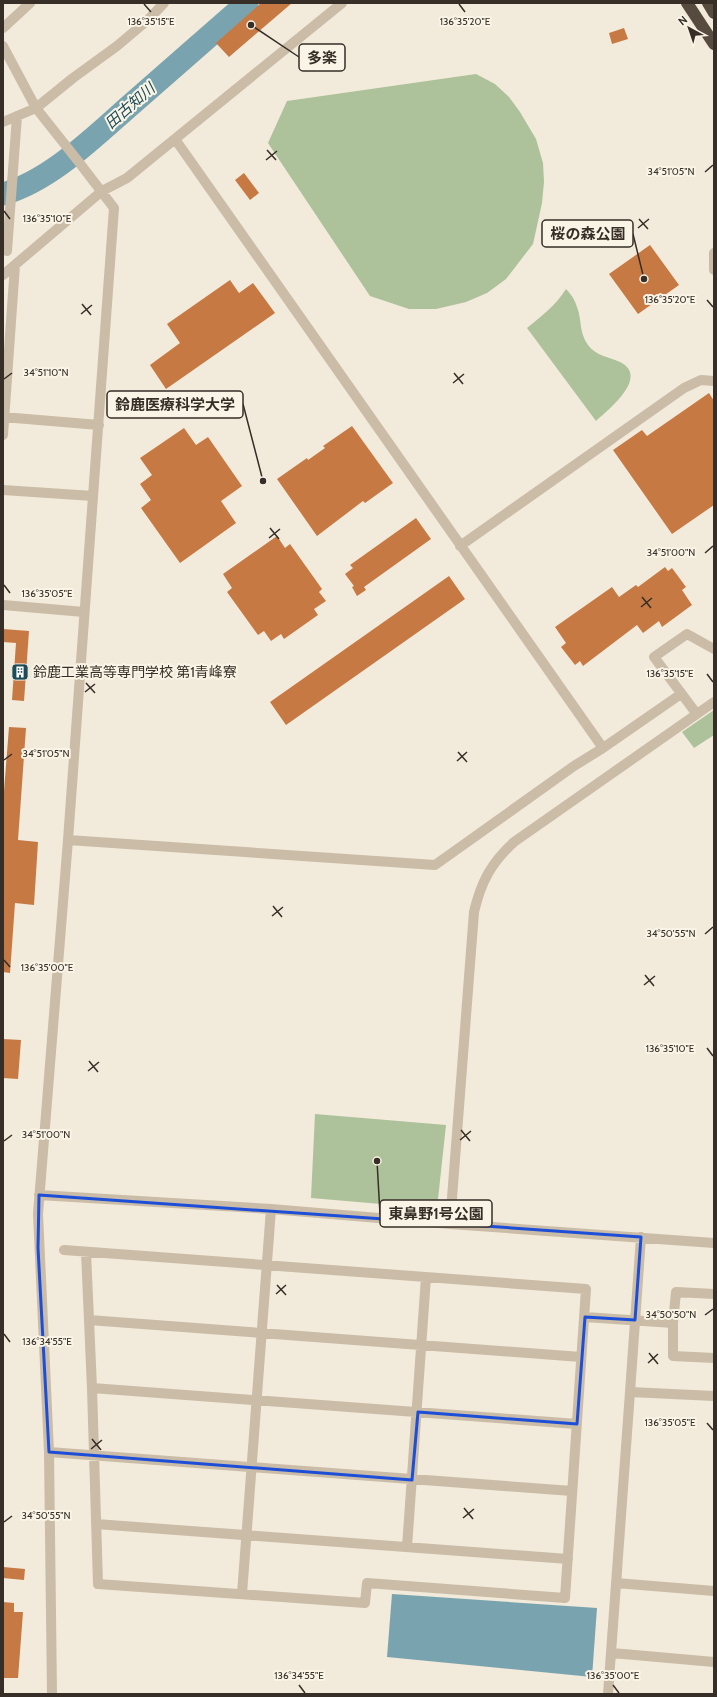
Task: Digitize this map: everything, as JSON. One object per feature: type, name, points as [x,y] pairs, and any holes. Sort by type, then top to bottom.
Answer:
[{"type":"highway","points":[[687,3],[714,44]]},
{"type":"highway","points":[[708,3],[714,13]]},
{"type":"street","points":[[3,28],[30,3]]},
{"type":"street","points":[[3,122],[36,108],[73,78],[117,46],[149,19],[164,3]]},
{"type":"street","points":[[3,275],[102,191],[127,178],[342,3]]},
{"type":"street","points":[[3,46],[36,108],[114,208],[68,840],[38,1214],[38,1248],[49,1452],[52,1694]]},
{"type":"street","points":[[17,116],[13,183],[5,251],[26,255]]},
{"type":"street","points":[[175,139],[603,748]]},
{"type":"street","points":[[714,253],[714,270]]},
{"type":"street","points":[[3,435],[15,265]]},
{"type":"street","points":[[460,546],[684,388],[701,380],[714,381]]},
{"type":"street","points":[[4,417],[99,425]]},
{"type":"street","points":[[3,490],[93,496]]},
{"type":"street","points":[[3,605],[84,612]]},
{"type":"street","points":[[696,713],[654,657],[687,634],[714,649]]},
{"type":"street","points":[[68,840],[431,866],[440,863],[574,766],[603,748],[681,694]]},
{"type":"street","points":[[450,1224],[474,912],[485,879],[495,862],[514,842],[696,713],[714,702]]},
{"type":"street","points":[[39,1195],[271,1209],[450,1224],[714,1243]]},
{"type":"street","points":[[242,1594],[271,1209]]},
{"type":"street","points":[[608,1694],[641,1238]]},
{"type":"street","points":[[64,1250],[586,1289],[565,1598],[367,1583],[365,1603],[98,1584],[86,1252]]},
{"type":"street","points":[[408,1547],[426,1277]]},
{"type":"street","points":[[714,1294],[676,1292],[672,1356],[714,1358]]},
{"type":"street","points":[[585,1318],[673,1323]]},
{"type":"street","points":[[89,1320],[581,1357]]},
{"type":"street","points":[[92,1388],[577,1424]]},
{"type":"street","points":[[630,1392],[714,1396]]},
{"type":"street","points":[[49,1452],[572,1491]]},
{"type":"street","points":[[96,1524],[568,1559]]},
{"type":"street","points":[[616,1582],[714,1591]]},
{"type":"street","points":[[612,1653],[714,1662]]},
{"type":"highlighted area","points":[[39,1195],[641,1237],[635,1320],[585,1317],[577,1424],[418,1412],[412,1480],[49,1452],[38,1248]]},
{"type":"green space","points":[[476,74],[495,84],[509,97],[536,139],[543,163],[544,182],[542,203],[533,244],[506,279],[487,293],[466,302],[436,309],[409,309],[370,296],[268,143],[287,101]]},
{"type":"green space","points":[[566,289],[573,297],[576,304],[579,312],[583,336],[588,345],[595,352],[620,362],[628,368],[631,376],[624,393],[596,421],[527,328],[553,305]]},
{"type":"green space","points":[[714,710],[714,735],[694,748],[682,732]]},
{"type":"green space","points":[[315,1114],[446,1125],[438,1199],[428,1208],[311,1198]]},
{"type":"water","points":[[392,1594],[597,1608],[592,1677],[387,1657]]},
{"type":"building","points":[[261,3],[292,3],[229,57],[216,43]]},
{"type":"building","points":[[624,28],[628,39],[612,44],[609,33]]},
{"type":"building","points":[[244,173],[259,193],[250,200],[235,180]]},
{"type":"building","points":[[650,245],[679,285],[638,314],[609,274]]},
{"type":"building","points":[[230,280],[239,293],[253,283],[275,313],[166,389],[150,365],[180,343],[167,324]]},
{"type":"building","points":[[709,393],[714,401],[714,505],[672,534],[613,450],[642,430],[647,436]]},
{"type":"building","points":[[352,426],[393,483],[365,503],[363,501],[317,536],[277,479],[307,458],[308,460],[325,448],[323,446]]},
{"type":"building","points":[[184,428],[196,445],[208,437],[242,486],[221,501],[236,523],[180,563],[141,508],[151,500],[140,484],[152,475],[140,458]]},
{"type":"building","points":[[416,518],[431,539],[364,587],[366,590],[357,596],[352,587],[354,586],[345,574],[353,568],[350,565]]},
{"type":"building","points":[[277,536],[285,548],[290,544],[322,589],[319,592],[326,601],[314,609],[318,615],[284,639],[281,634],[271,641],[264,631],[258,635],[227,592],[232,588],[223,574]]},
{"type":"building","points":[[665,567],[668,571],[672,568],[686,587],[682,590],[692,605],[662,627],[659,621],[643,633],[637,625],[583,666],[580,661],[575,665],[561,647],[566,643],[555,627],[612,587],[619,597],[636,585],[638,587]]},
{"type":"building","points":[[449,576],[465,599],[286,725],[270,702]]},
{"type":"building","name":"鈴鹿工業高等専門学校 第1青峰寮","points":[[3,629],[29,631],[24,701],[12,700],[16,643],[3,642]]},
{"type":"building","points":[[9,727],[26,728],[18,840],[38,842],[34,905],[15,903],[10,973],[3,972],[3,804]]},
{"type":"building","points":[[3,1039],[21,1040],[18,1079],[3,1078]]},
{"type":"building","points":[[3,1567],[25,1569],[24,1580],[3,1578]]},
{"type":"building","points":[[3,1602],[14,1603],[14,1612],[23,1612],[18,1678],[3,1678]]},
{"type":"waterway","name":"田古知川","points":[[3,194],[39,178],[73,155],[247,3]]},
{"type":"place","name":"多楽","points":[[251,25]]},
{"type":"place","name":"桜の森公園","points":[[644,279]]},
{"type":"place","name":"鈴鹿医療科学大学","points":[[263,481]]},
{"type":"place","name":"鈴鹿工業高等専門学校 第1青峰寮","points":[[20,672]]},
{"type":"place","name":"東鼻野1号公園","points":[[377,1161]]}]
